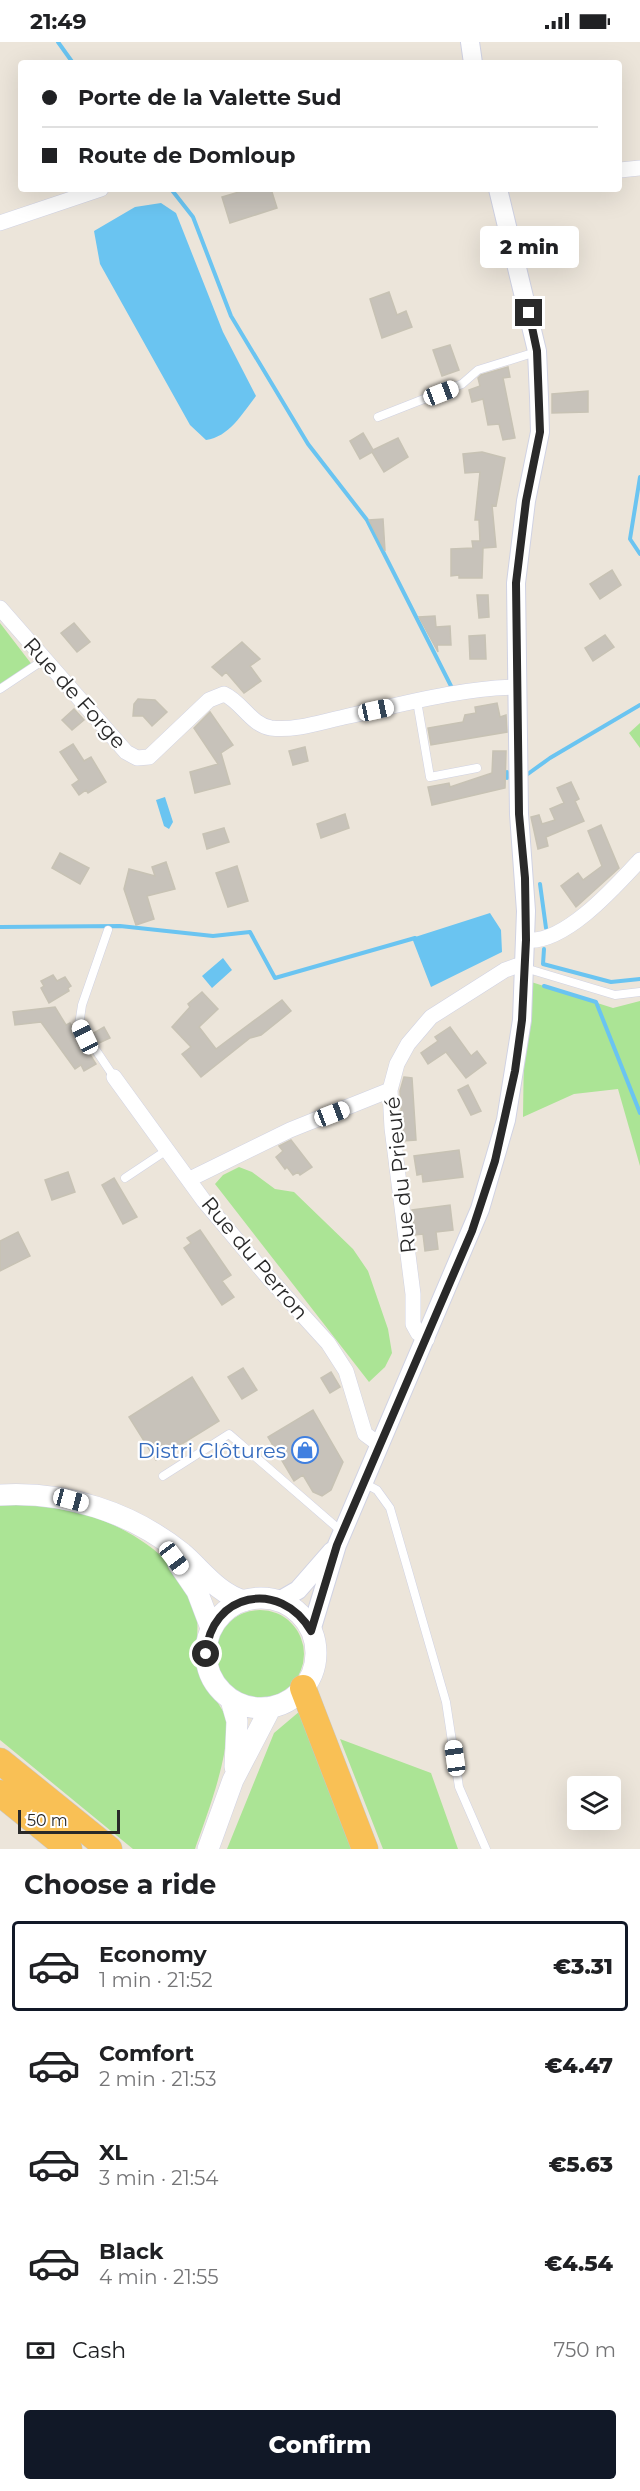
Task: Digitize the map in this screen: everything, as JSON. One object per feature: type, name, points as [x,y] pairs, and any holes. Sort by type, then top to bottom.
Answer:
[{"type":"highway","points":[[303,1688],[365,1849]]},
{"type":"highway","points":[[0,1761],[109,1849]]},
{"type":"highway","points":[[0,1793],[69,1849]]},
{"type":"main road","points":[[0,1495],[42,1495],[87,1504],[118,1516],[181,1552],[223,1591],[244,1600]]},
{"type":"main road","points":[[157,1537],[191,1580],[211,1628]]},
{"type":"main road","points":[[261,1598],[279,1601],[294,1610],[311,1631],[315,1647],[314,1665],[303,1688],[286,1702],[271,1707],[246,1706],[231,1700],[218,1688],[209,1672],[206,1654],[211,1628],[228,1608],[244,1600],[261,1598]]},
{"type":"main road","points":[[231,1700],[236,1711],[238,1731],[234,1780]]},
{"type":"main road","points":[[208,1849],[234,1780],[271,1707]]},
{"type":"street","points":[[470,42],[473,60]]},
{"type":"street","points":[[622,170],[640,168]]},
{"type":"street","points":[[0,223],[92,192]]},
{"type":"street","points":[[311,1631],[340,1538],[472,1231],[495,1161],[515,1071],[522,1020],[526,940],[516,687],[517,564],[540,432],[537,351],[499,192]]},
{"type":"street","name":"Rue de Forge","points":[[0,608],[126,752],[136,758],[149,757],[209,700],[224,694],[235,699],[253,719],[270,728],[294,728],[417,701],[516,687]]},
{"type":"street","points":[[526,940],[540,940],[576,919],[607,895],[640,860]]},
{"type":"street","name":"Rue du Prieuré","points":[[427,1339],[418,1333],[413,1324],[414,1294],[392,1128],[390,1090],[397,1064],[408,1044],[431,1017],[505,970],[516,966],[525,968]]},
{"type":"street","name":"Rue du Perron","points":[[114,1077],[204,1201],[267,1276],[328,1343],[351,1382],[364,1434],[380,1446]]},
{"type":"street","points":[[190,1179],[290,1130],[390,1090]]},
{"type":"street","points":[[279,1601],[288,1597],[309,1580],[340,1538]]},
{"type":"lane","points":[[378,417],[462,384],[478,370],[537,351]]},
{"type":"lane","points":[[0,689],[45,659]]},
{"type":"lane","points":[[417,701],[430,777],[477,768]]},
{"type":"lane","points":[[108,930],[82,1005],[79,1025],[114,1077]]},
{"type":"lane","points":[[525,968],[615,994],[640,992]]},
{"type":"lane","points":[[125,1178],[168,1149]]},
{"type":"lane","points":[[163,1476],[229,1434],[340,1538]]},
{"type":"lane","points":[[364,1483],[377,1490],[390,1509],[446,1702],[459,1786],[486,1849]]},
{"type":"green space","points":[[0,623],[33,666],[0,689]]},
{"type":"green space","points":[[640,723],[640,748],[629,733]]},
{"type":"green space","points":[[525,980],[613,1008],[640,1001],[640,1166],[618,1089],[574,1094],[523,1117]]},
{"type":"green space","points":[[239,1167],[252,1172],[275,1189],[294,1192],[353,1249],[368,1271],[388,1329],[392,1353],[385,1367],[369,1382],[215,1184],[223,1175]]},
{"type":"green space","points":[[26,1502],[64,1507],[112,1524],[135,1536],[156,1551],[174,1569],[188,1589],[197,1619],[197,1659],[200,1673],[205,1685],[221,1707],[227,1726],[218,1781],[195,1849],[133,1849],[0,1740],[0,1503]]},
{"type":"green space","points":[[260,1610],[277,1614],[291,1623],[300,1637],[304,1654],[300,1671],[291,1685],[277,1694],[260,1698],[243,1694],[229,1685],[220,1671],[216,1654],[220,1637],[229,1623],[243,1614]]},
{"type":"green space","points":[[300,1711],[357,1849],[227,1849],[274,1733]]},
{"type":"green space","points":[[340,1739],[431,1773],[458,1849],[383,1849]]},
{"type":"water","points":[[161,203],[176,213],[223,332],[256,396],[228,430],[206,440],[190,425],[100,264],[94,231],[135,207]]},
{"type":"water","points":[[165,797],[173,822],[169,829],[164,826],[156,800]]},
{"type":"water","points":[[490,913],[501,930],[502,952],[431,987],[412,938]]},
{"type":"water","points":[[223,958],[232,970],[212,988],[202,976]]},
{"type":"building","points":[[239,192],[272,192],[277,208],[230,223],[222,197]]},
{"type":"building","points":[[389,292],[397,315],[406,311],[412,327],[382,338],[370,299]]},
{"type":"building","points":[[450,345],[459,370],[442,376],[433,350]]},
{"type":"building","points":[[508,367],[510,377],[503,378],[515,438],[503,440],[499,424],[488,425],[483,399],[472,402],[469,390],[480,386],[478,378],[481,375]]},
{"type":"building","points":[[588,391],[588,412],[552,413],[552,394]]},
{"type":"building","points":[[363,433],[373,450],[398,438],[408,457],[384,472],[372,452],[360,459],[350,441]]},
{"type":"building","points":[[482,452],[505,458],[496,506],[492,505],[496,547],[483,548],[482,578],[459,578],[459,575],[451,576],[451,549],[473,548],[472,541],[480,541],[479,520],[475,520],[480,472],[465,473],[463,454]]},
{"type":"building","points":[[383,519],[385,551],[369,520]]},
{"type":"building","points":[[612,570],[621,585],[600,599],[590,584]]},
{"type":"building","points":[[477,595],[488,595],[489,617],[479,618]]},
{"type":"building","points":[[435,616],[436,627],[450,626],[451,645],[437,645],[438,652],[419,617]]},
{"type":"building","points":[[74,623],[90,642],[77,652],[61,633]]},
{"type":"building","points":[[485,635],[486,659],[470,659],[469,636]]},
{"type":"building","points":[[605,635],[614,647],[593,661],[585,648]]},
{"type":"building","points":[[242,642],[260,659],[250,666],[261,681],[244,693],[226,672],[222,676],[212,667]]},
{"type":"building","points":[[138,699],[155,700],[167,712],[152,726],[143,716],[133,716],[134,704]]},
{"type":"building","points":[[497,703],[500,717],[506,715],[507,732],[431,745],[428,728],[463,722],[465,715],[476,713],[475,707]]},
{"type":"building","points":[[74,709],[84,720],[72,730],[62,720]]},
{"type":"building","points":[[210,712],[233,745],[221,753],[230,784],[195,793],[190,772],[218,764],[194,728]]},
{"type":"building","points":[[73,744],[84,761],[91,757],[106,782],[88,793],[86,790],[79,795],[72,785],[79,780],[60,752]]},
{"type":"building","points":[[305,747],[308,761],[293,765],[289,751]]},
{"type":"building","points":[[493,751],[506,751],[505,788],[432,805],[428,787],[449,783],[450,787],[492,773]]},
{"type":"building","points":[[571,782],[579,799],[575,801],[584,821],[546,837],[548,846],[538,849],[531,817],[539,815],[542,824],[555,820],[550,809],[564,803],[557,788]]},
{"type":"building","points":[[345,814],[349,828],[321,838],[317,824]]},
{"type":"building","points":[[601,825],[619,868],[576,907],[561,886],[578,873],[583,880],[602,866],[588,831]]},
{"type":"building","points":[[224,828],[229,842],[207,849],[203,834]]},
{"type":"building","points":[[60,853],[89,868],[80,884],[52,868]]},
{"type":"building","points":[[166,862],[175,889],[147,896],[154,919],[136,925],[124,889],[129,869],[155,876],[152,867]]},
{"type":"building","points":[[237,866],[248,901],[228,907],[216,873]]},
{"type":"building","points":[[53,975],[57,981],[65,977],[71,986],[68,988],[69,991],[49,1003],[41,988],[44,986],[41,981]]},
{"type":"building","points":[[202,992],[218,1009],[199,1027],[216,1049],[282,1000],[291,1011],[261,1035],[250,1038],[201,1077],[182,1054],[191,1047],[172,1027],[190,1007],[188,1004]]},
{"type":"building","points":[[55,1007],[66,1025],[70,1023],[96,1064],[84,1071],[81,1065],[75,1069],[41,1022],[15,1025],[13,1012]]},
{"type":"building","points":[[104,1027],[110,1038],[99,1043],[92,1034]]},
{"type":"building","points":[[450,1027],[471,1056],[477,1051],[486,1063],[466,1078],[446,1052],[428,1064],[421,1053],[438,1041],[435,1037]]},
{"type":"building","points":[[404,1077],[412,1078],[416,1140],[403,1141],[400,1091]]},
{"type":"building","points":[[468,1085],[481,1111],[471,1115],[458,1090]]},
{"type":"building","points":[[291,1140],[312,1167],[300,1175],[298,1172],[293,1175],[287,1167],[285,1169],[276,1157],[283,1151],[279,1146]]},
{"type":"building","points":[[459,1150],[463,1177],[423,1182],[422,1174],[417,1175],[414,1156]]},
{"type":"building","points":[[68,1172],[75,1192],[52,1200],[45,1180]]},
{"type":"building","points":[[114,1178],[137,1217],[123,1224],[102,1185]]},
{"type":"building","points":[[450,1205],[453,1230],[436,1232],[438,1249],[425,1251],[423,1234],[415,1235],[412,1210]]},
{"type":"building","points":[[200,1230],[231,1275],[222,1281],[234,1297],[222,1305],[184,1248],[191,1243],[187,1238]]},
{"type":"building","points":[[18,1232],[30,1256],[0,1271],[0,1241]]},
{"type":"building","points":[[243,1368],[257,1390],[242,1399],[228,1377]]},
{"type":"building","points":[[331,1372],[340,1387],[330,1393],[321,1378]]},
{"type":"building","points":[[192,1377],[219,1421],[156,1460],[129,1417]]},
{"type":"building","points":[[313,1410],[343,1462],[331,1490],[322,1496],[313,1492],[303,1475],[294,1481],[268,1437]]},
{"type":"waterway","points":[[58,42],[71,60]]},
{"type":"waterway","points":[[173,192],[193,217],[231,316],[308,444],[367,520],[452,688]]},
{"type":"waterway","points":[[640,477],[630,539],[640,554]]},
{"type":"waterway","points":[[525,776],[550,758],[640,705]]},
{"type":"waterway","points":[[507,772],[507,778]]},
{"type":"waterway","points":[[540,884],[546,928]]},
{"type":"waterway","points":[[0,927],[120,926],[213,936],[250,932],[275,978],[415,938]]},
{"type":"waterway","points":[[544,949],[543,964],[611,982],[640,979]]},
{"type":"waterway","points":[[544,986],[596,1002],[640,1113]]},
{"type":"place","name":"Distri Clôtures","points":[[305,1450]]},
{"type":"route","points":[[206,1654],[211,1628],[228,1608],[244,1600],[261,1598],[279,1601],[301,1616],[311,1631],[337,1545],[472,1231],[506,1120],[522,1020],[526,954],[525,878],[519,814],[516,687],[517,564],[526,501],[540,432],[537,351],[529,313]]}]
